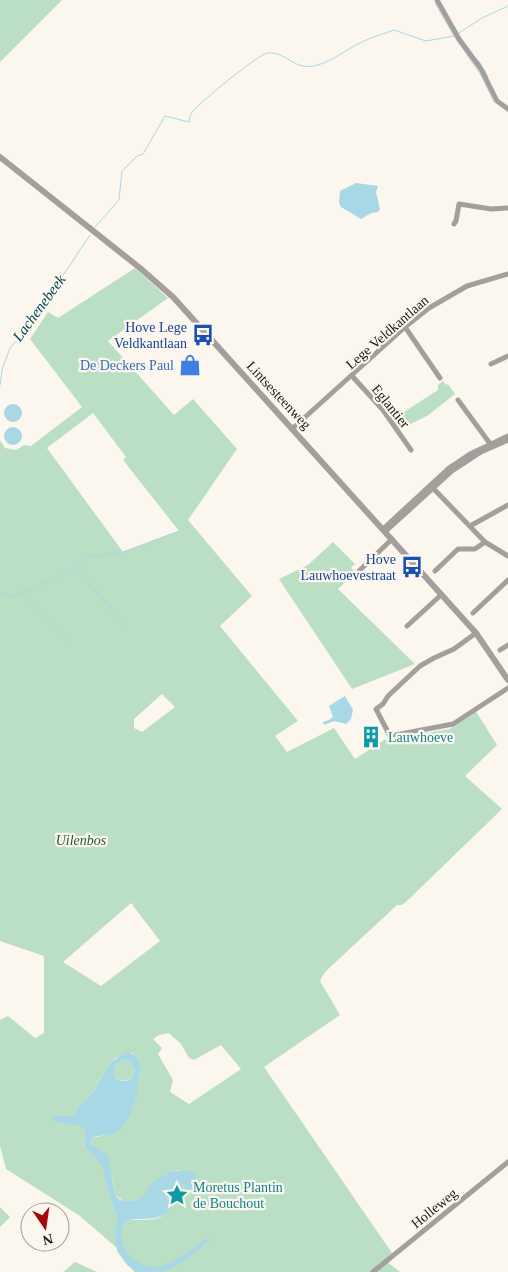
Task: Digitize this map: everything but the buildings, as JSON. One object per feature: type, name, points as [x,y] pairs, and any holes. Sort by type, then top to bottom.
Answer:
[{"type":"street","points":[[437,0],[459,39],[481,69],[492,94],[500,104],[508,109]]},
{"type":"street","name":"Lintsesteenweg","points":[[0,157],[163,288],[293,428],[476,633],[508,680]]},
{"type":"street","points":[[454,224],[459,204],[491,209],[508,208]]},
{"type":"street","name":"Lege Veldkantlaan","points":[[293,428],[405,327],[429,308],[453,293],[482,281],[508,274]]},
{"type":"street","points":[[405,327],[440,378]]},
{"type":"street","points":[[491,364],[508,356]]},
{"type":"street","name":"Eglantier","points":[[352,376],[383,410],[411,450]]},
{"type":"street","points":[[458,400],[492,446]]},
{"type":"street","points":[[384,530],[452,471],[508,436]]},
{"type":"street","points":[[492,446],[508,440]]},
{"type":"street","points":[[432,487],[485,542],[508,556]]},
{"type":"street","points":[[470,526],[508,505]]},
{"type":"street","points":[[358,571],[392,539]]},
{"type":"street","points":[[435,571],[458,549],[475,549],[485,542]]},
{"type":"street","points":[[473,613],[508,580]]},
{"type":"street","points":[[407,626],[442,595]]},
{"type":"street","points":[[476,633],[454,650],[420,666],[376,709],[390,736],[453,724],[508,688]]},
{"type":"street","points":[[500,650],[508,645]]},
{"type":"street","name":"Holleweg","points":[[373,1272],[508,1162]]},
{"type":"green space","points":[[0,0],[62,0],[0,62]]},
{"type":"green space","name":"Uilenbos","points":[[135,268],[168,298],[108,341],[174,415],[193,399],[237,449],[188,520],[252,596],[220,626],[298,721],[275,736],[287,752],[334,728],[355,759],[384,740],[450,729],[475,710],[497,745],[465,776],[502,809],[409,899],[402,905],[397,905],[325,972],[320,981],[340,1015],[264,1067],[392,1253],[385,1260],[400,1272],[134,1272],[118,1249],[70,1210],[70,1202],[58,1202],[6,1169],[0,1146],[0,1020],[8,1016],[35,1038],[44,1033],[44,956],[0,941],[0,440],[5,448],[16,450],[24,445],[31,446],[82,407],[30,339],[48,312],[58,318]],"holes":[[[93,413],[126,457],[123,460],[179,531],[123,552],[47,448]],[[162,694],[175,707],[142,732],[134,728],[134,719]],[[131,903],[160,941],[101,986],[63,962]],[[169,1033],[181,1044],[189,1058],[194,1060],[221,1045],[241,1069],[189,1104],[170,1092],[173,1080],[158,1054],[162,1048],[153,1039],[159,1035]],[[132,1053],[138,1061],[140,1068],[135,1103],[129,1115],[114,1133],[92,1138],[90,1144],[112,1176],[115,1195],[127,1202],[142,1198],[150,1187],[164,1175],[173,1171],[179,1170],[196,1175],[197,1184],[194,1188],[187,1189],[179,1184],[165,1195],[173,1206],[162,1216],[148,1220],[126,1221],[117,1217],[111,1202],[102,1164],[85,1148],[85,1131],[76,1124],[55,1122],[52,1115],[74,1116],[77,1109],[93,1092],[115,1058]]]},
{"type":"green space","points":[[443,381],[449,385],[455,394],[427,416],[400,429],[393,419],[438,390],[438,385]]},
{"type":"green space","points":[[333,542],[355,564],[351,568],[356,572],[338,589],[415,664],[352,689],[279,579],[308,565]]},
{"type":"green space","points":[[123,1059],[129,1061],[135,1070],[131,1079],[120,1080],[114,1076],[116,1066]]},
{"type":"green space","points":[[0,1207],[10,1217],[0,1227]]},
{"type":"green space","points":[[75,1262],[97,1272],[63,1272]]},
{"type":"water","points":[[356,183],[378,186],[376,192],[380,209],[378,212],[371,213],[361,219],[341,207],[339,203],[340,191]]},
{"type":"water","points":[[13,404],[19,407],[22,413],[19,419],[13,422],[7,419],[4,413],[7,407]]},
{"type":"water","points":[[13,427],[19,430],[22,436],[19,442],[13,445],[7,442],[4,436],[7,430]]},
{"type":"water","points":[[345,696],[353,710],[351,719],[346,724],[334,721],[324,725],[323,722],[333,717],[329,706]]},
{"type":"water","points":[[126,1052],[137,1057],[140,1065],[136,1099],[128,1119],[118,1131],[92,1138],[90,1144],[108,1155],[117,1198],[126,1201],[142,1197],[155,1181],[170,1172],[181,1170],[193,1172],[196,1175],[197,1184],[194,1188],[187,1190],[183,1185],[180,1186],[179,1184],[165,1195],[173,1206],[166,1213],[154,1218],[133,1219],[123,1226],[122,1241],[129,1255],[142,1264],[149,1266],[157,1267],[166,1264],[192,1251],[193,1248],[207,1238],[210,1240],[182,1263],[166,1271],[139,1272],[128,1266],[117,1251],[115,1232],[117,1217],[101,1164],[85,1148],[85,1131],[81,1126],[54,1122],[52,1115],[74,1116],[77,1109],[93,1092],[111,1062]],"holes":[[[123,1059],[129,1061],[135,1070],[131,1079],[122,1081],[114,1076],[114,1071],[119,1062]]]},
{"type":"waterway","points":[[435,3],[454,36],[481,75],[494,102]]},
{"type":"waterway","name":"Lachenebeek","points":[[459,33],[482,18],[508,6]]},
{"type":"waterway","points":[[95,227],[119,200],[122,171],[137,156],[143,154],[165,116],[189,122],[191,113],[198,106],[263,55],[268,53],[281,55],[297,64],[310,66],[324,63],[366,40],[394,30],[426,41],[454,36]]},
{"type":"waterway","points":[[478,60],[482,66]]},
{"type":"waterway","points":[[484,69],[488,77]]},
{"type":"waterway","name":"Lachenebeek","points":[[0,385],[2,370],[10,348],[25,332],[90,235]]},
{"type":"waterway","points":[[0,593],[14,596],[57,577],[89,557],[123,552],[179,531]]},
{"type":"waterway","points":[[74,569],[127,624]]},
{"type":"waterway","points":[[21,593],[71,644]]},
{"type":"place","name":"Hove Lege Veldkantlaan","points":[[203,335]]},
{"type":"place","name":"De Deckers Paul","points":[[190,365]]},
{"type":"place","name":"Hove Lauwhoevestraat","points":[[412,567]]},
{"type":"place","name":"Lauwhoeve","points":[[371,737]]},
{"type":"place","name":"Moretus Plantin de Bouchout","points":[[177,1195]]}]
